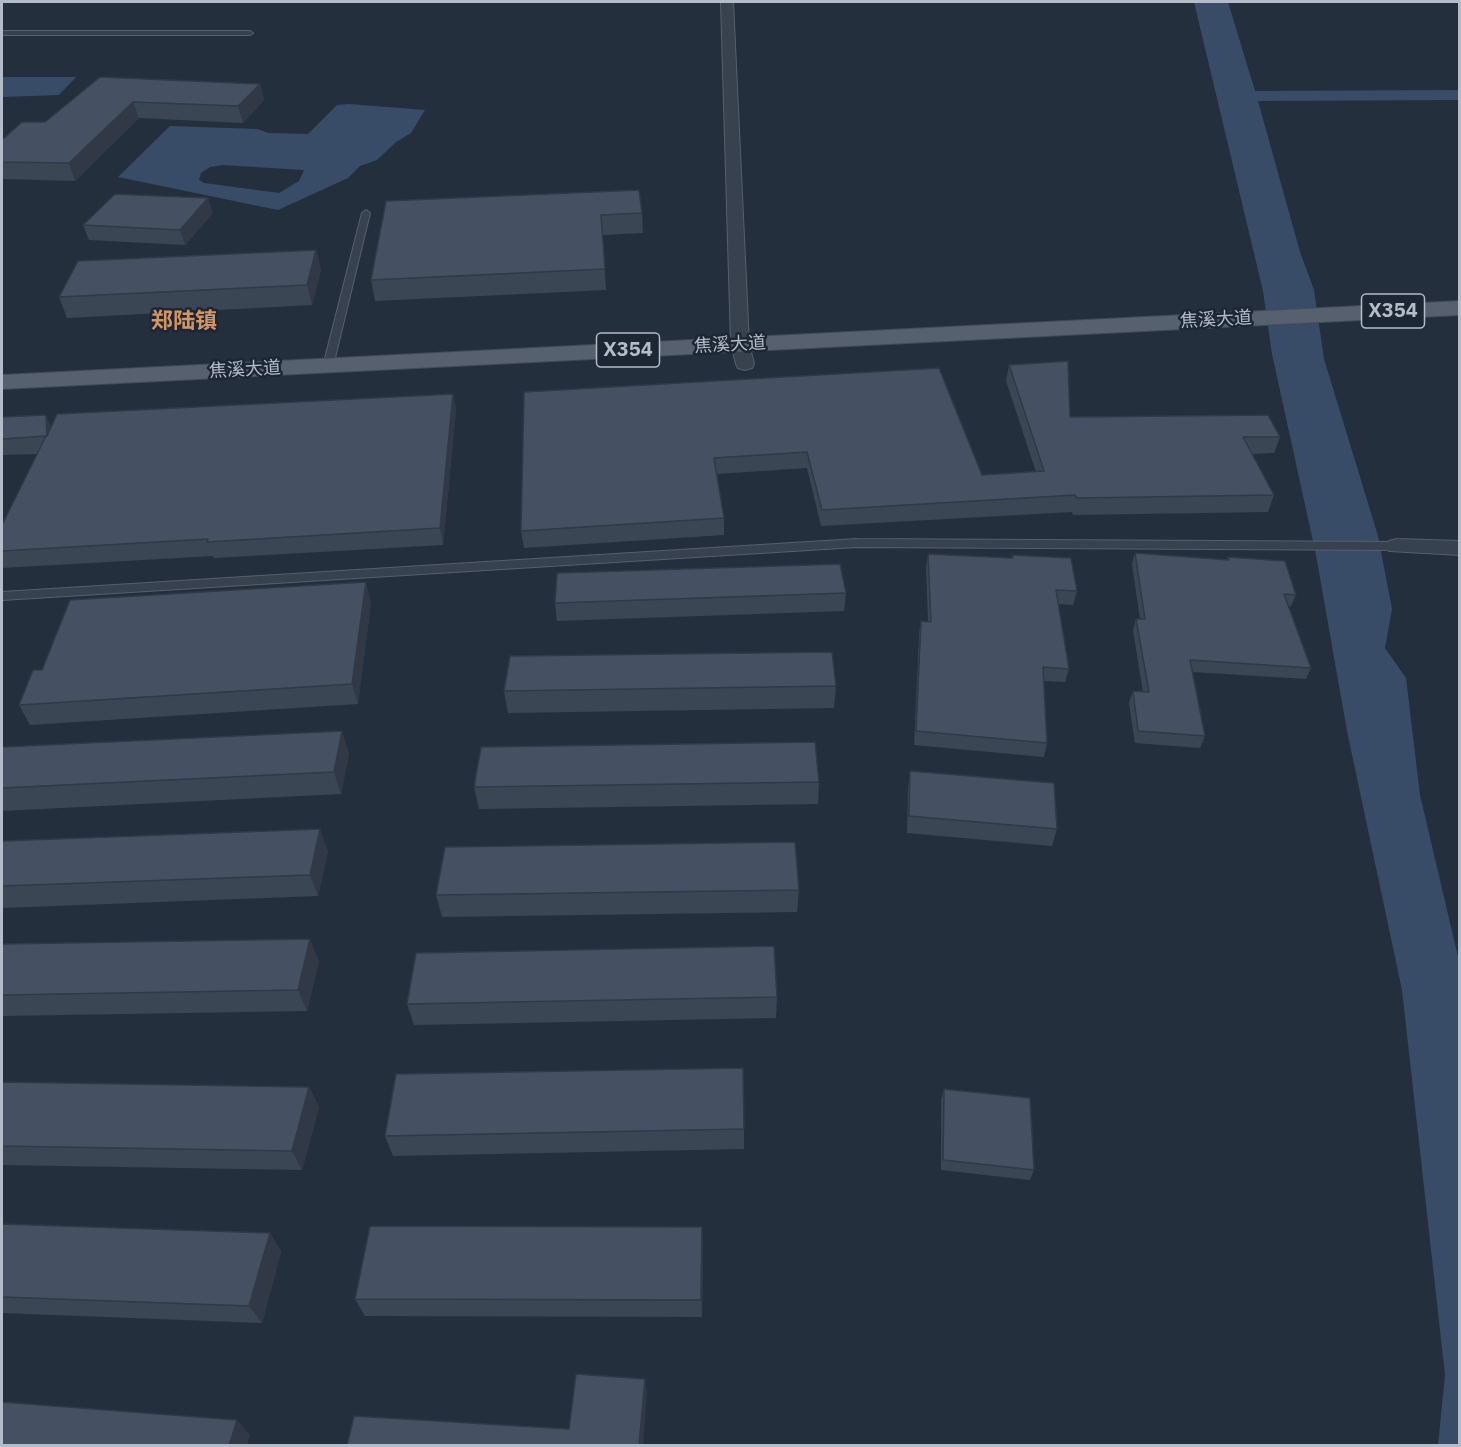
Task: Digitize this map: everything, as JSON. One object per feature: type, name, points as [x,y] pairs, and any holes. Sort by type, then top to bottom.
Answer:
[{"type":"main road","name":"焦溪大道","points":[[2,399],[743,354],[1329,324],[1460,308]]},
{"type":"main road","name":"焦溪大道","points":[[1329,324],[1460,327]]},
{"type":"main road","name":"焦溪大道","points":[[2,382],[328,366],[743,354]]},
{"type":"street","points":[[727,2],[743,354]]},
{"type":"street","points":[[1397,546],[1460,548]]},
{"type":"lane","points":[[2,33],[250,33]]},
{"type":"lane","points":[[328,366],[366,213]]},
{"type":"lane","points":[[2,596],[856,543],[1397,546]]},
{"type":"water","points":[[1194,2],[1228,2],[1255,91],[1459,90],[1459,100],[1258,101],[1300,252],[1314,290],[1324,359],[1378,536],[1392,609],[1385,648],[1406,678],[1420,795],[1459,961],[1459,1445],[1438,1445],[1445,1375],[1402,990],[1347,731],[1316,555],[1272,354],[1263,291]]},
{"type":"water","points":[[2,77],[76,77],[59,95],[2,97]]},
{"type":"water","points":[[337,105],[425,110],[411,133],[396,142],[377,160],[360,166],[348,178],[278,210],[118,177],[170,126],[257,129],[269,133],[308,134]],"holes":[[[223,165],[304,170],[299,181],[279,193],[204,183],[199,180],[201,173],[210,167]]]},
{"type":"building","points":[[100,77],[260,84],[238,106],[133,102],[69,163],[2,162],[2,140],[22,122],[45,122]]},
{"type":"building","points":[[639,190],[642,213],[601,215],[605,269],[371,280],[386,201]]},
{"type":"building","points":[[115,194],[208,198],[180,230],[83,225]]},
{"type":"building","points":[[316,250],[307,285],[59,297],[78,261]]},
{"type":"building","points":[[1068,361],[1070,417],[1268,415],[1280,437],[1243,437],[1274,495],[1077,498],[1075,495],[822,510],[807,452],[714,458],[724,518],[521,531],[524,392],[939,368],[982,475],[1044,471],[1009,365]]},
{"type":"building","points":[[453,394],[440,528],[2,551],[2,523],[46,436],[2,439],[2,417],[46,415],[47,436],[57,414]]},
{"type":"building","points":[[1135,553],[1229,560],[1228,557],[1285,561],[1296,595],[1284,594],[1311,668],[1190,660],[1205,736],[1138,731],[1133,691],[1149,692],[1136,619],[1145,619]]},
{"type":"building","points":[[928,554],[1071,558],[1077,591],[1056,590],[1069,669],[1043,667],[1047,743],[916,731],[921,621],[931,622]]},
{"type":"building","points":[[840,564],[846,593],[555,603],[557,573]]},
{"type":"building","points":[[366,582],[352,684],[19,705],[33,670],[42,670],[70,600]]},
{"type":"building","points":[[832,652],[836,686],[504,691],[510,656]]},
{"type":"building","points":[[342,731],[334,772],[2,788],[2,747]]},
{"type":"building","points":[[815,742],[819,782],[474,787],[481,747]]},
{"type":"building","points":[[910,771],[1054,783],[1057,829],[909,816]]},
{"type":"building","points":[[320,829],[310,875],[2,886],[2,841]]},
{"type":"building","points":[[795,842],[799,890],[436,895],[445,847]]},
{"type":"building","points":[[310,939],[298,990],[2,995],[2,944]]},
{"type":"building","points":[[774,946],[777,997],[407,1004],[416,953]]},
{"type":"building","points":[[743,1068],[744,1129],[385,1136],[396,1074]]},
{"type":"building","points":[[2,1082],[309,1087],[292,1151],[2,1146]]},
{"type":"building","points":[[944,1089],[1030,1098],[1034,1170],[943,1160]]},
{"type":"building","points":[[2,1224],[270,1233],[249,1306],[2,1297]]},
{"type":"building","points":[[370,1226],[702,1227],[701,1300],[355,1299]]},
{"type":"building","points":[[576,1374],[645,1379],[639,1446],[347,1446],[354,1416],[569,1429]]},
{"type":"building","points":[[2,1402],[237,1420],[229,1446],[2,1446]]},
{"type":"district","name":"郑陆镇","points":[[184,322]]}]
